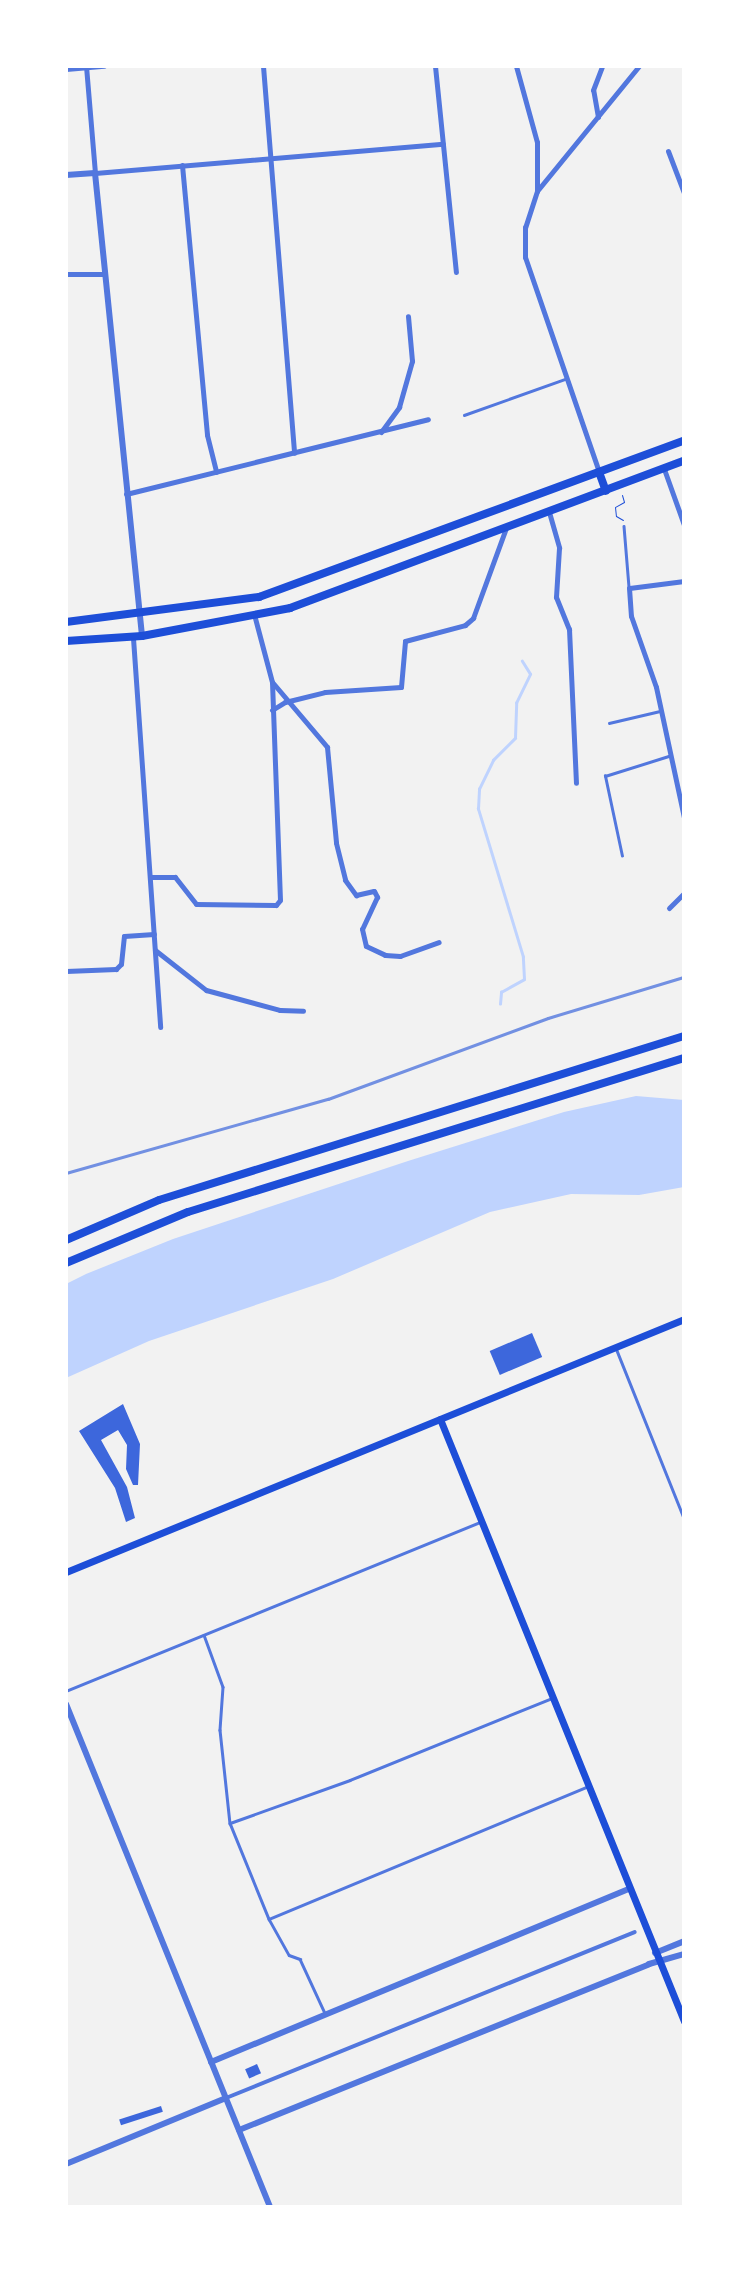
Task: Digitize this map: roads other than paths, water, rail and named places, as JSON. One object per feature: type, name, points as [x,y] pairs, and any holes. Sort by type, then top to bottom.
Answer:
[{"type":"main road","points":[[66,622],[141,614],[259,597],[684,441]]},
{"type":"main road","points":[[66,641],[133,638],[254,618],[506,528],[684,461]]},
{"type":"main road","points":[[599,472],[606,491]]},
{"type":"main road","points":[[66,1240],[159,1200],[684,1036]]},
{"type":"main road","points":[[66,1263],[188,1212],[684,1058]]},
{"type":"main road","points":[[66,1572],[684,1319]]},
{"type":"main road","points":[[440,1419],[658,1961],[684,2021]]},
{"type":"street","points":[[66,69],[104,66]]},
{"type":"street","points":[[263,66],[294,453]]},
{"type":"street","points":[[435,66],[456,272]]},
{"type":"street","points":[[516,66],[537,142],[537,192],[525,227],[525,257],[565,379],[599,472]]},
{"type":"street","points":[[537,192],[639,66]]},
{"type":"street","points":[[86,67],[125,494],[141,614],[142,636]]},
{"type":"street","points":[[598,117],[593,90],[600,67]]},
{"type":"street","points":[[66,175],[443,144]]},
{"type":"street","points":[[668,151],[684,193]]},
{"type":"street","points":[[182,164],[207,435],[216,472]]},
{"type":"street","points":[[66,274],[104,274]]},
{"type":"street","points":[[381,432],[399,407],[412,361],[408,316]]},
{"type":"street","points":[[125,494],[428,419]]},
{"type":"street","points":[[664,469],[684,525]]},
{"type":"street","points":[[549,512],[559,548],[556,598],[570,629],[576,783]]},
{"type":"street","points":[[272,710],[285,702],[325,692],[401,686],[405,641],[465,625],[472,618],[506,528]]},
{"type":"street","points":[[684,581],[629,588],[630,616],[660,712],[684,818]]},
{"type":"street","points":[[150,877],[175,877],[196,904],[276,905],[272,682],[254,618]]},
{"type":"street","points":[[133,638],[160,1027]]},
{"type":"street","points":[[272,682],[285,702],[318,732],[327,746],[336,843],[345,880],[356,895],[374,891],[377,897],[362,929],[366,946],[384,956],[400,956],[439,942]]},
{"type":"street","points":[[669,908],[684,893]]},
{"type":"street","points":[[66,972],[116,968],[121,964],[124,936],[154,934]]},
{"type":"street","points":[[155,950],[206,990],[280,1010],[303,1011]]},
{"type":"street","points":[[66,1704],[270,2207]]},
{"type":"street","points":[[211,2062],[326,2017],[629,1889]]},
{"type":"street","points":[[66,2164],[635,1932]]},
{"type":"street","points":[[655,1953],[684,1941]]},
{"type":"street","points":[[239,2130],[658,1961],[684,1954]]},
{"type":"lane","points":[[464,415],[565,379]]},
{"type":"lane","points":[[624,526],[629,588]]},
{"type":"lane","points":[[609,723],[660,712]]},
{"type":"lane","points":[[622,856],[605,776],[669,756]]},
{"type":"lane","points":[[616,1347],[684,1518]]},
{"type":"lane","points":[[66,1691],[481,1522]]},
{"type":"lane","points":[[204,1635],[223,1687],[220,1730],[230,1823],[269,1919],[289,1955],[300,1960],[326,2017]]},
{"type":"lane","points":[[230,1823],[350,1780],[553,1697]]},
{"type":"lane","points":[[269,1919],[589,1786]]},
{"type":"water","points":[[636,1096],[684,1100],[684,1187],[639,1195],[571,1194],[490,1212],[333,1279],[149,1341],[66,1378],[66,1284],[86,1274],[173,1239],[408,1161],[564,1112]]},
{"type":"waterway","points":[[500,1004],[501,992],[524,979],[523,957],[478,809],[479,789],[493,760],[515,738],[516,703],[530,674],[522,661]]},
{"type":"railway","points":[[66,1173],[328,1099],[548,1018],[684,977]]}]
